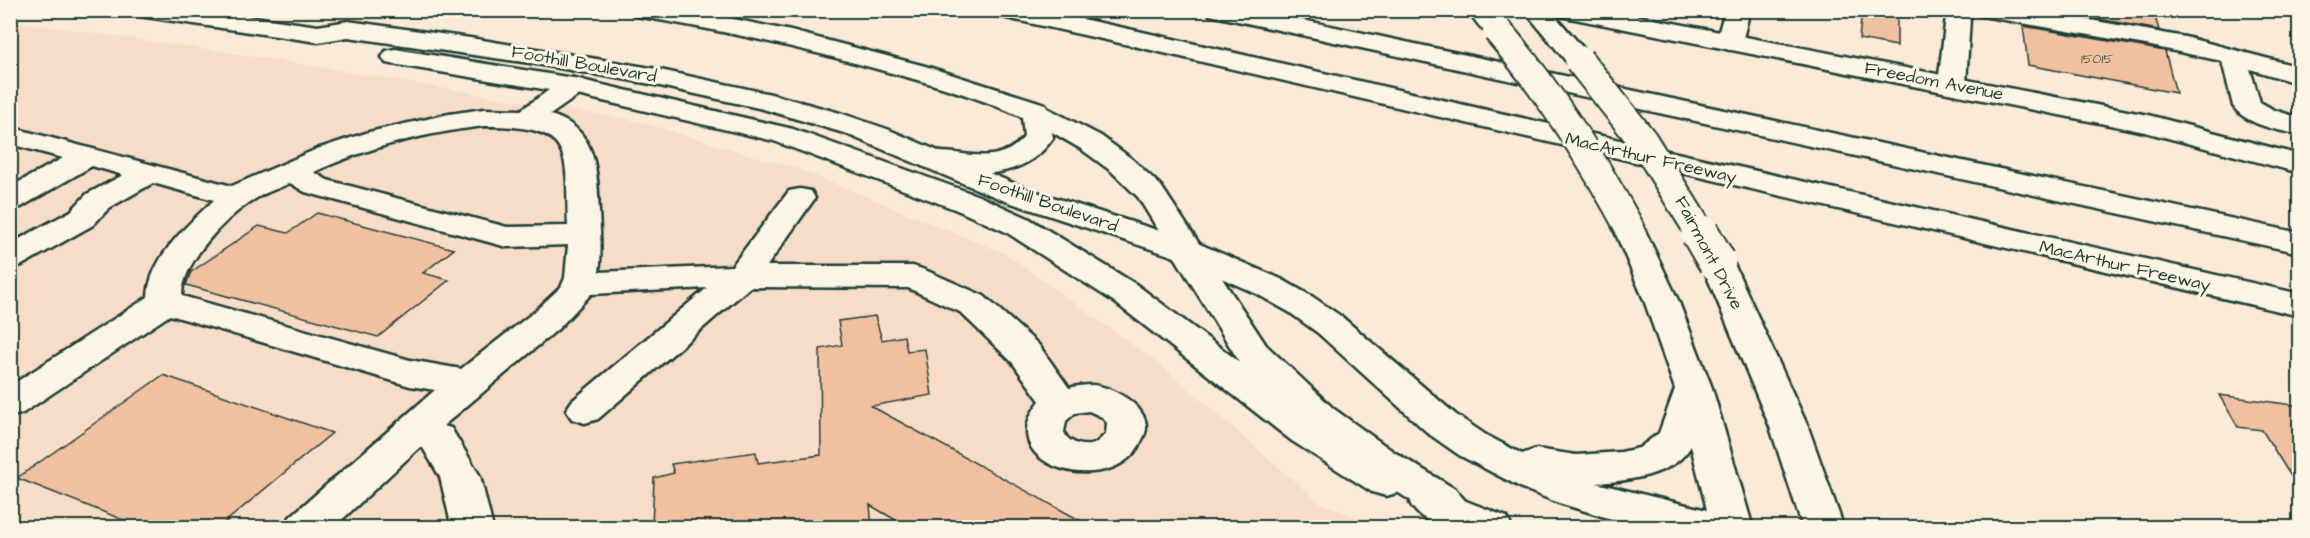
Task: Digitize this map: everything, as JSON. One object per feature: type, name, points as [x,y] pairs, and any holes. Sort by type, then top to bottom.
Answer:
[{"type":"main road","name":"Foothill Boulevard","points":[[146,10],[318,34],[325,44],[752,98],[831,119],[883,136],[932,160],[1018,196],[1188,251],[1242,273],[1288,296],[1330,326],[1438,421],[1496,458],[1547,483],[1607,502],[1680,521],[1718,528]]},
{"type":"main road","points":[[642,10],[721,24],[849,53],[965,84],[1035,110],[1065,124],[1130,170],[1150,192],[1253,354],[1321,419],[1380,462],[1441,500],[1454,515]]},
{"type":"main road","name":"MacArthur Freeway","points":[[1002,10],[2300,305]]},
{"type":"main road","points":[[1219,10],[2300,243]]},
{"type":"main road","name":"Fairmont Drive","points":[[1536,10],[1644,142],[1679,195],[1717,262],[1785,417],[1824,528]]},
{"type":"main road","points":[[1729,42],[1738,10]]},
{"type":"main road","points":[[1952,84],[1958,16],[1965,10]]},
{"type":"main road","points":[[1988,10],[2177,44],[2273,67],[2300,76]]},
{"type":"main road","name":"Freedom Avenue","points":[[1582,12],[2148,124],[2300,164]]},
{"type":"main road","points":[[1489,20],[1533,69],[1564,113],[1629,227],[1665,307],[1694,388],[1732,528]]},
{"type":"main road","points":[[2234,58],[2247,106],[2264,116],[2300,127]]},
{"type":"main road","name":"Foothill Boulevard","points":[[587,76],[783,135],[968,203],[1017,225],[1125,293],[1305,431],[1370,473],[1454,515],[1492,528]]},
{"type":"main road","points":[[527,119],[587,76]]},
{"type":"main road","points":[[932,160],[966,166],[995,164],[1016,157],[1032,148],[1039,138],[1035,110]]},
{"type":"main road","points":[[165,302],[166,282],[172,268],[188,246],[237,197],[329,154],[394,134],[449,122],[489,117],[550,123],[566,134],[578,151],[583,172],[580,284],[564,304],[467,383],[304,528]]},
{"type":"main road","points":[[10,135],[237,197]]},
{"type":"main road","points":[[10,200],[89,156]]},
{"type":"main road","points":[[291,171],[316,186],[507,237],[583,235]]},
{"type":"main road","points":[[10,258],[82,218],[98,201],[149,172]]},
{"type":"main road","points":[[585,410],[742,276],[800,198]]},
{"type":"main road","points":[[580,284],[742,276],[913,277],[972,304],[1025,353],[1061,404]]},
{"type":"main road","points":[[10,404],[165,302],[410,373],[467,383]]},
{"type":"main road","points":[[1496,458],[1576,470],[1621,467],[1651,459],[1675,441],[1694,388]]},
{"type":"main road","points":[[415,431],[437,438],[443,447],[460,476],[473,528]]},
{"type":"shaded area","points":[[11,21],[265,58],[637,121],[798,169],[1006,254],[1158,363],[1320,503],[1381,527],[11,528]]},
{"type":"building","points":[[1862,10],[1897,10],[1897,46],[1859,39]]},
{"type":"building","points":[[2050,10],[2153,10],[2159,30]]},
{"type":"building","points":[[2023,26],[2165,51],[2176,93],[2028,65]]},
{"type":"building","points":[[317,213],[454,249],[423,273],[449,280],[378,337],[186,285],[191,272],[259,226],[288,233]]},
{"type":"building","points":[[875,316],[882,340],[904,336],[907,351],[925,349],[932,395],[871,406],[1094,528],[909,528],[870,505],[872,528],[652,528],[654,478],[674,473],[671,464],[756,452],[758,463],[821,455],[820,349],[842,345],[838,321]]},
{"type":"building","points":[[163,375],[332,433],[218,528],[144,528],[17,478]]},
{"type":"building","points":[[2219,395],[2300,406],[2300,491],[2262,430],[2238,427]]}]
